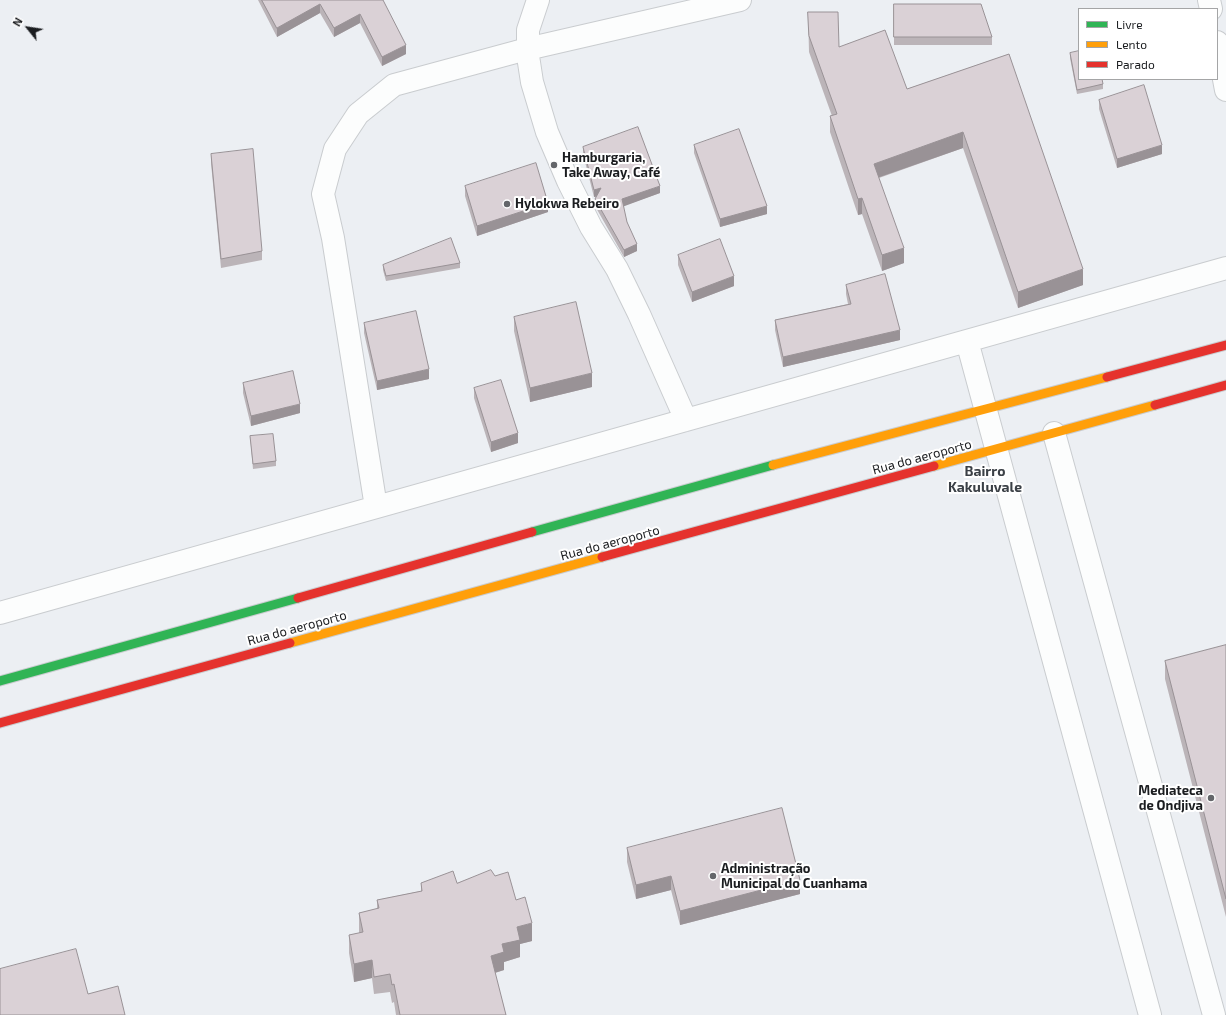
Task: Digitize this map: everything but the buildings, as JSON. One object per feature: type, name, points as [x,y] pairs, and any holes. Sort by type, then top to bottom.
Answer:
[{"type":"main road","points":[[0,681],[740,474],[986,410],[1226,345]]},
{"type":"main road","name":"Rua do aeroporto","points":[[0,723],[1226,385]]},
{"type":"street","points":[[538,0],[528,30],[528,49],[532,82],[545,125],[568,181],[591,227],[617,269],[686,420]]},
{"type":"street","points":[[376,507],[333,238],[323,194],[335,149],[358,114],[394,85],[528,49],[740,0]]},
{"type":"street","points":[[1218,47],[1226,90]]},
{"type":"street","points":[[0,612],[1226,268]]},
{"type":"street","points":[[967,341],[1150,1015]]},
{"type":"street","points":[[1054,433],[1214,1015]]},
{"type":"traffic: fast","points":[[532,532],[773,465]]},
{"type":"traffic: fast","points":[[0,681],[298,598]]},
{"type":"traffic: slow","points":[[773,465],[1107,377]]},
{"type":"traffic: slow","points":[[934,466],[1155,405]]},
{"type":"traffic: slow","points":[[290,643],[602,557]]},
{"type":"traffic: jam","points":[[1107,377],[1226,345]]},
{"type":"traffic: jam","points":[[1155,405],[1226,385]]},
{"type":"traffic: jam","points":[[602,557],[934,466]]},
{"type":"traffic: jam","points":[[298,598],[532,532]]},
{"type":"traffic: jam","points":[[0,723],[290,643]]},
{"type":"place","name":"Hamburgaria, Take Away, Café","points":[[554,165]]},
{"type":"place","name":"Hylokwa Rebeiro","points":[[507,204]]},
{"type":"place","name":"Mediateca de Ondjiva","points":[[1211,798]]},
{"type":"place","name":"Administração Municipal do Cuanhama","points":[[713,876]]},
{"type":"district","name":"Bairro Kakuluvale","points":[[985,480]]}]
